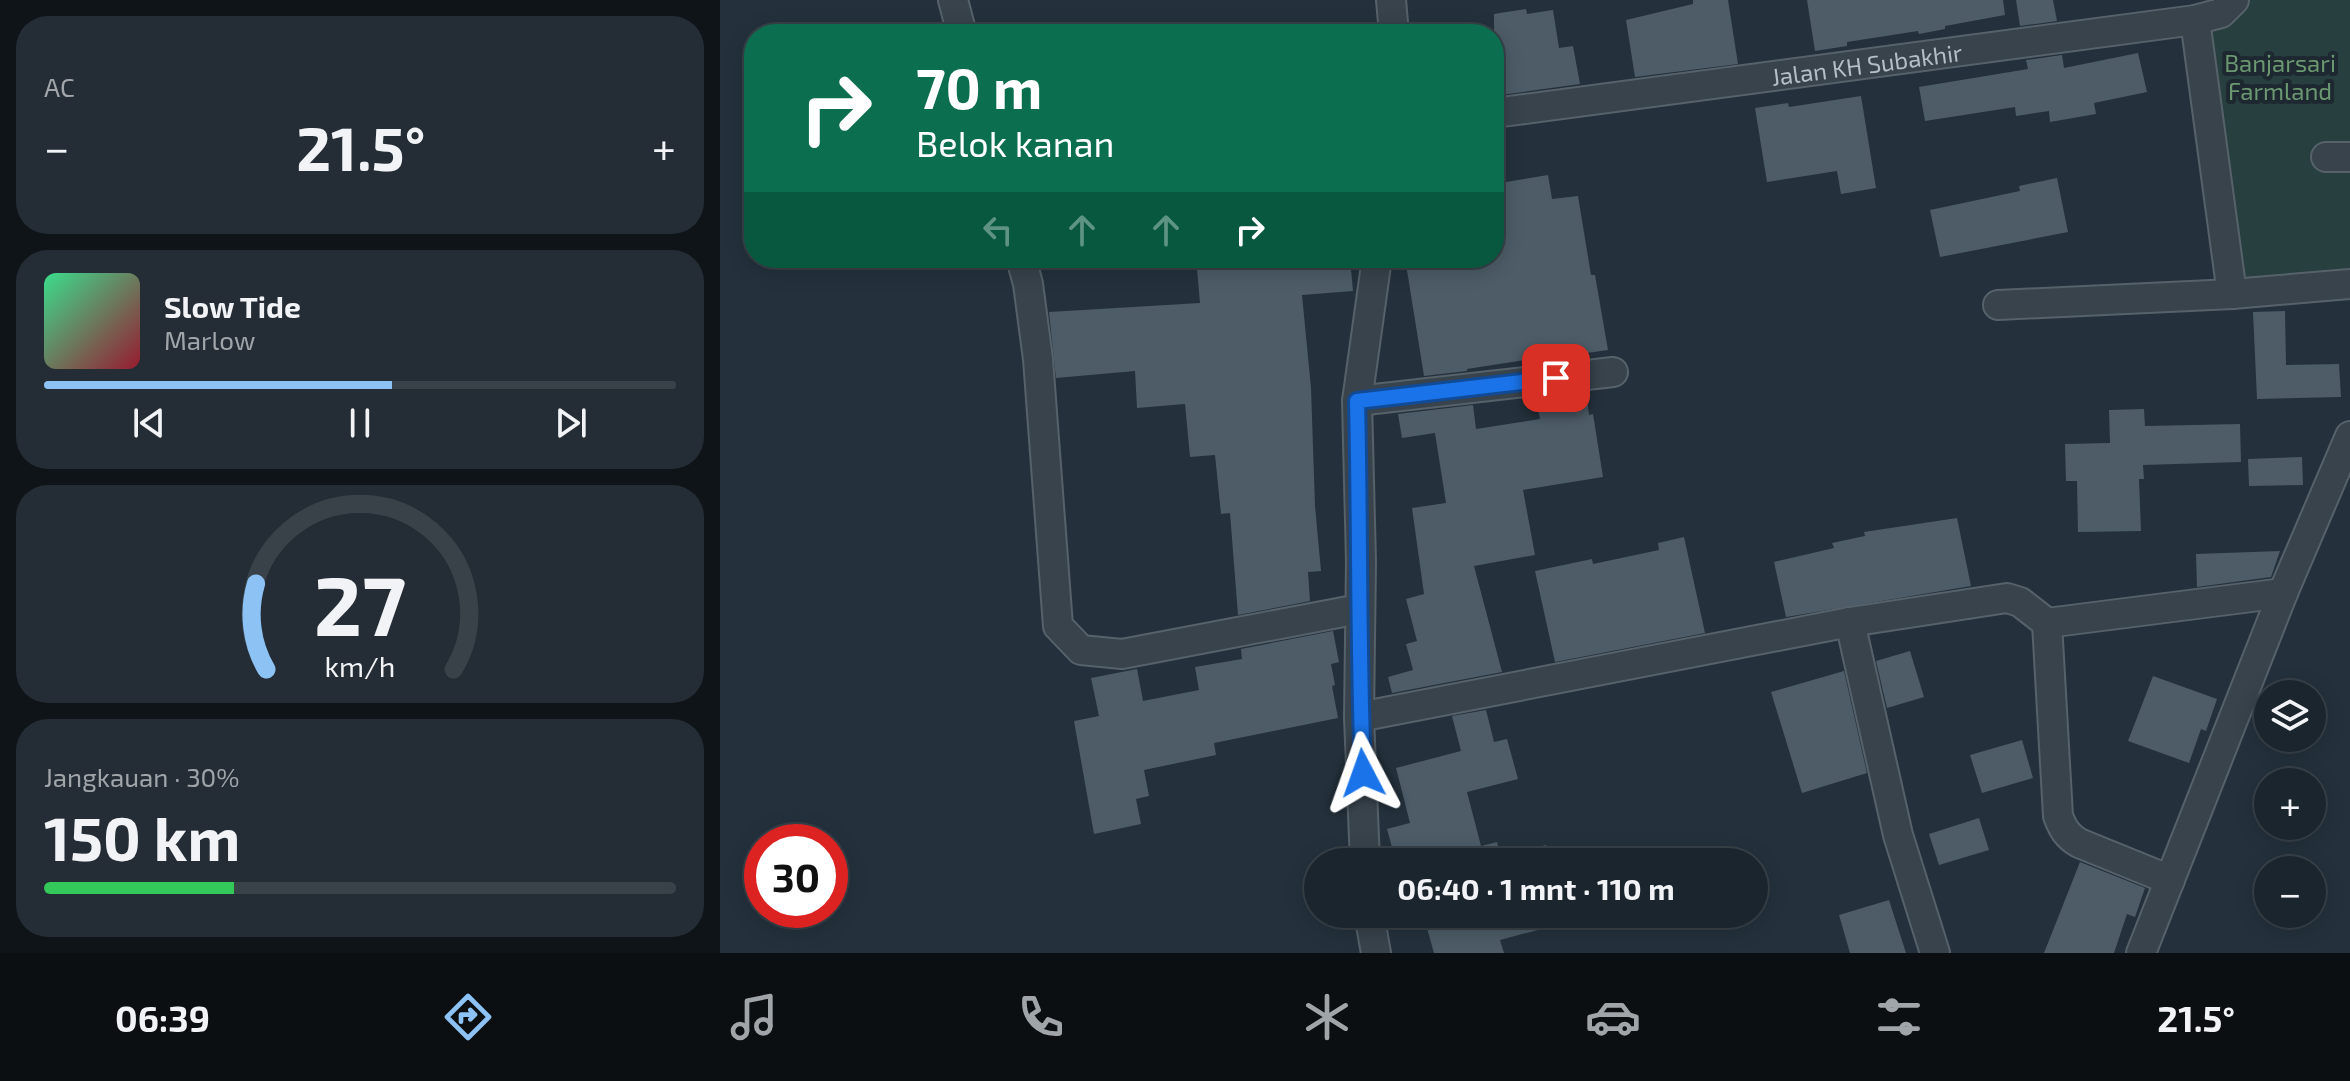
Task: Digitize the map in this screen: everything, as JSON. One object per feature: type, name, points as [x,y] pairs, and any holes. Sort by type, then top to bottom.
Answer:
[{"type":"street","points":[[953,0],[959,24]]},
{"type":"street","points":[[1391,0],[1393,24]]},
{"type":"street","name":"Jalan KH Subakhir","points":[[1504,112],[2195,20],[2221,13],[2234,0]]},
{"type":"street","points":[[2195,20],[2232,294]]},
{"type":"street","points":[[1024,268],[1038,359],[1058,626],[1081,650],[1122,654],[1359,609]]},
{"type":"street","points":[[1364,848],[1359,717],[1357,401],[1376,268]]},
{"type":"street","points":[[1998,305],[2232,294],[2350,284]]},
{"type":"street","points":[[1357,401],[1613,372]]},
{"type":"street","points":[[2141,953],[2283,593],[2350,436]]},
{"type":"street","points":[[1359,717],[1850,622],[2007,598],[2020,602],[2047,623],[2283,593]]},
{"type":"street","points":[[1850,622],[1898,835],[1935,953]]},
{"type":"street","points":[[2047,623],[2061,826],[2068,836],[2079,843],[2170,880]]},
{"type":"street","points":[[1372,928],[1376,953]]},
{"type":"green space","name":"Banjarsari Farmland","points":[[2228,0],[2350,0],[2350,280],[2233,288],[2204,19]]},
{"type":"building","points":[[1693,0],[1728,0],[1738,64],[1635,77],[1626,20],[1693,4]]},
{"type":"building","points":[[1807,0],[2003,0],[2005,15],[1919,34],[1918,31],[1847,42],[1847,46],[1815,51]]},
{"type":"building","points":[[2016,0],[2053,0],[2057,21],[2020,26]]},
{"type":"building","points":[[1526,9],[1527,14],[1553,10],[1559,48],[1573,46],[1580,84],[1504,95],[1504,24],[1494,24],[1494,14]]},
{"type":"building","points":[[2138,53],[2147,92],[2094,103],[2096,114],[2050,122],[2049,111],[2016,116],[2015,107],[1925,121],[1919,87],[2028,69],[2026,60],[2062,55],[2064,68]]},
{"type":"building","points":[[1861,96],[1876,188],[1841,194],[1837,171],[1767,182],[1755,108],[1788,103],[1789,107]]},
{"type":"building","points":[[1548,175],[1552,199],[1578,196],[1608,350],[1580,354],[1581,359],[1531,364],[1525,360],[1424,376],[1407,268],[1504,268],[1504,182]]},
{"type":"building","points":[[2057,178],[2068,232],[1940,257],[1930,210],[2020,191],[2019,186]]},
{"type":"building","points":[[1197,268],[1351,268],[1353,291],[1302,295],[1311,388],[1315,506],[1321,571],[1308,572],[1310,601],[1238,615],[1230,513],[1221,514],[1215,455],[1190,457],[1185,404],[1137,408],[1135,371],[1056,378],[1049,312],[1200,303]]},
{"type":"building","points":[[2285,311],[2286,365],[2339,364],[2341,397],[2257,399],[2253,312]]},
{"type":"building","points":[[1586,392],[1589,415],[1593,414],[1603,477],[1523,490],[1535,555],[1474,566],[1502,672],[1392,693],[1388,677],[1413,670],[1406,644],[1417,641],[1406,599],[1424,594],[1412,508],[1446,503],[1435,433],[1402,438],[1398,414],[1473,405],[1476,429],[1540,419],[1536,398]]},
{"type":"building","points":[[2144,409],[2145,426],[2240,424],[2241,462],[2143,465],[2144,479],[2139,479],[2141,531],[2078,532],[2077,481],[2066,481],[2065,444],[2110,443],[2109,410]]},
{"type":"building","points":[[2302,457],[2303,485],[2249,486],[2248,459]]},
{"type":"building","points":[[1957,518],[1971,586],[1786,617],[1774,562],[1834,548],[1832,543],[1865,536],[1864,532]]},
{"type":"building","points":[[1684,537],[1705,633],[1555,662],[1535,571],[1592,559],[1593,564],[1659,550],[1658,543]]},
{"type":"building","points":[[2280,551],[2271,577],[2197,587],[2196,554]]},
{"type":"building","points":[[1333,631],[1339,662],[1331,664],[1338,718],[1214,743],[1216,755],[1144,770],[1149,796],[1136,799],[1141,824],[1094,834],[1074,721],[1099,716],[1091,678],[1137,669],[1143,701],[1199,690],[1195,667],[1242,659],[1241,649]]},
{"type":"building","points":[[1910,651],[1924,697],[1887,708],[1876,661]]},
{"type":"building","points":[[1844,671],[1867,773],[1802,793],[1771,692]]},
{"type":"building","points":[[2153,676],[2217,699],[2206,731],[2201,729],[2189,763],[2128,741]]},
{"type":"building","points":[[1486,710],[1494,742],[1507,739],[1518,779],[1467,792],[1481,846],[1497,842],[1499,848],[1392,848],[1387,829],[1410,823],[1396,768],[1461,751],[1452,716]]},
{"type":"building","points":[[2022,740],[2033,778],[1982,793],[1970,755]]},
{"type":"building","points":[[1979,818],[1989,850],[1939,865],[1929,834]]},
{"type":"building","points":[[2080,862],[2145,888],[2135,917],[2127,914],[2114,953],[2044,953]]},
{"type":"building","points":[[1889,900],[1906,953],[1850,953],[1839,915]]},
{"type":"building","points":[[1427,928],[1545,928],[1500,940],[1504,953],[1434,953]]},
{"type":"route","points":[[1363,773],[1359,717],[1361,562],[1357,401],[1556,378]]}]
